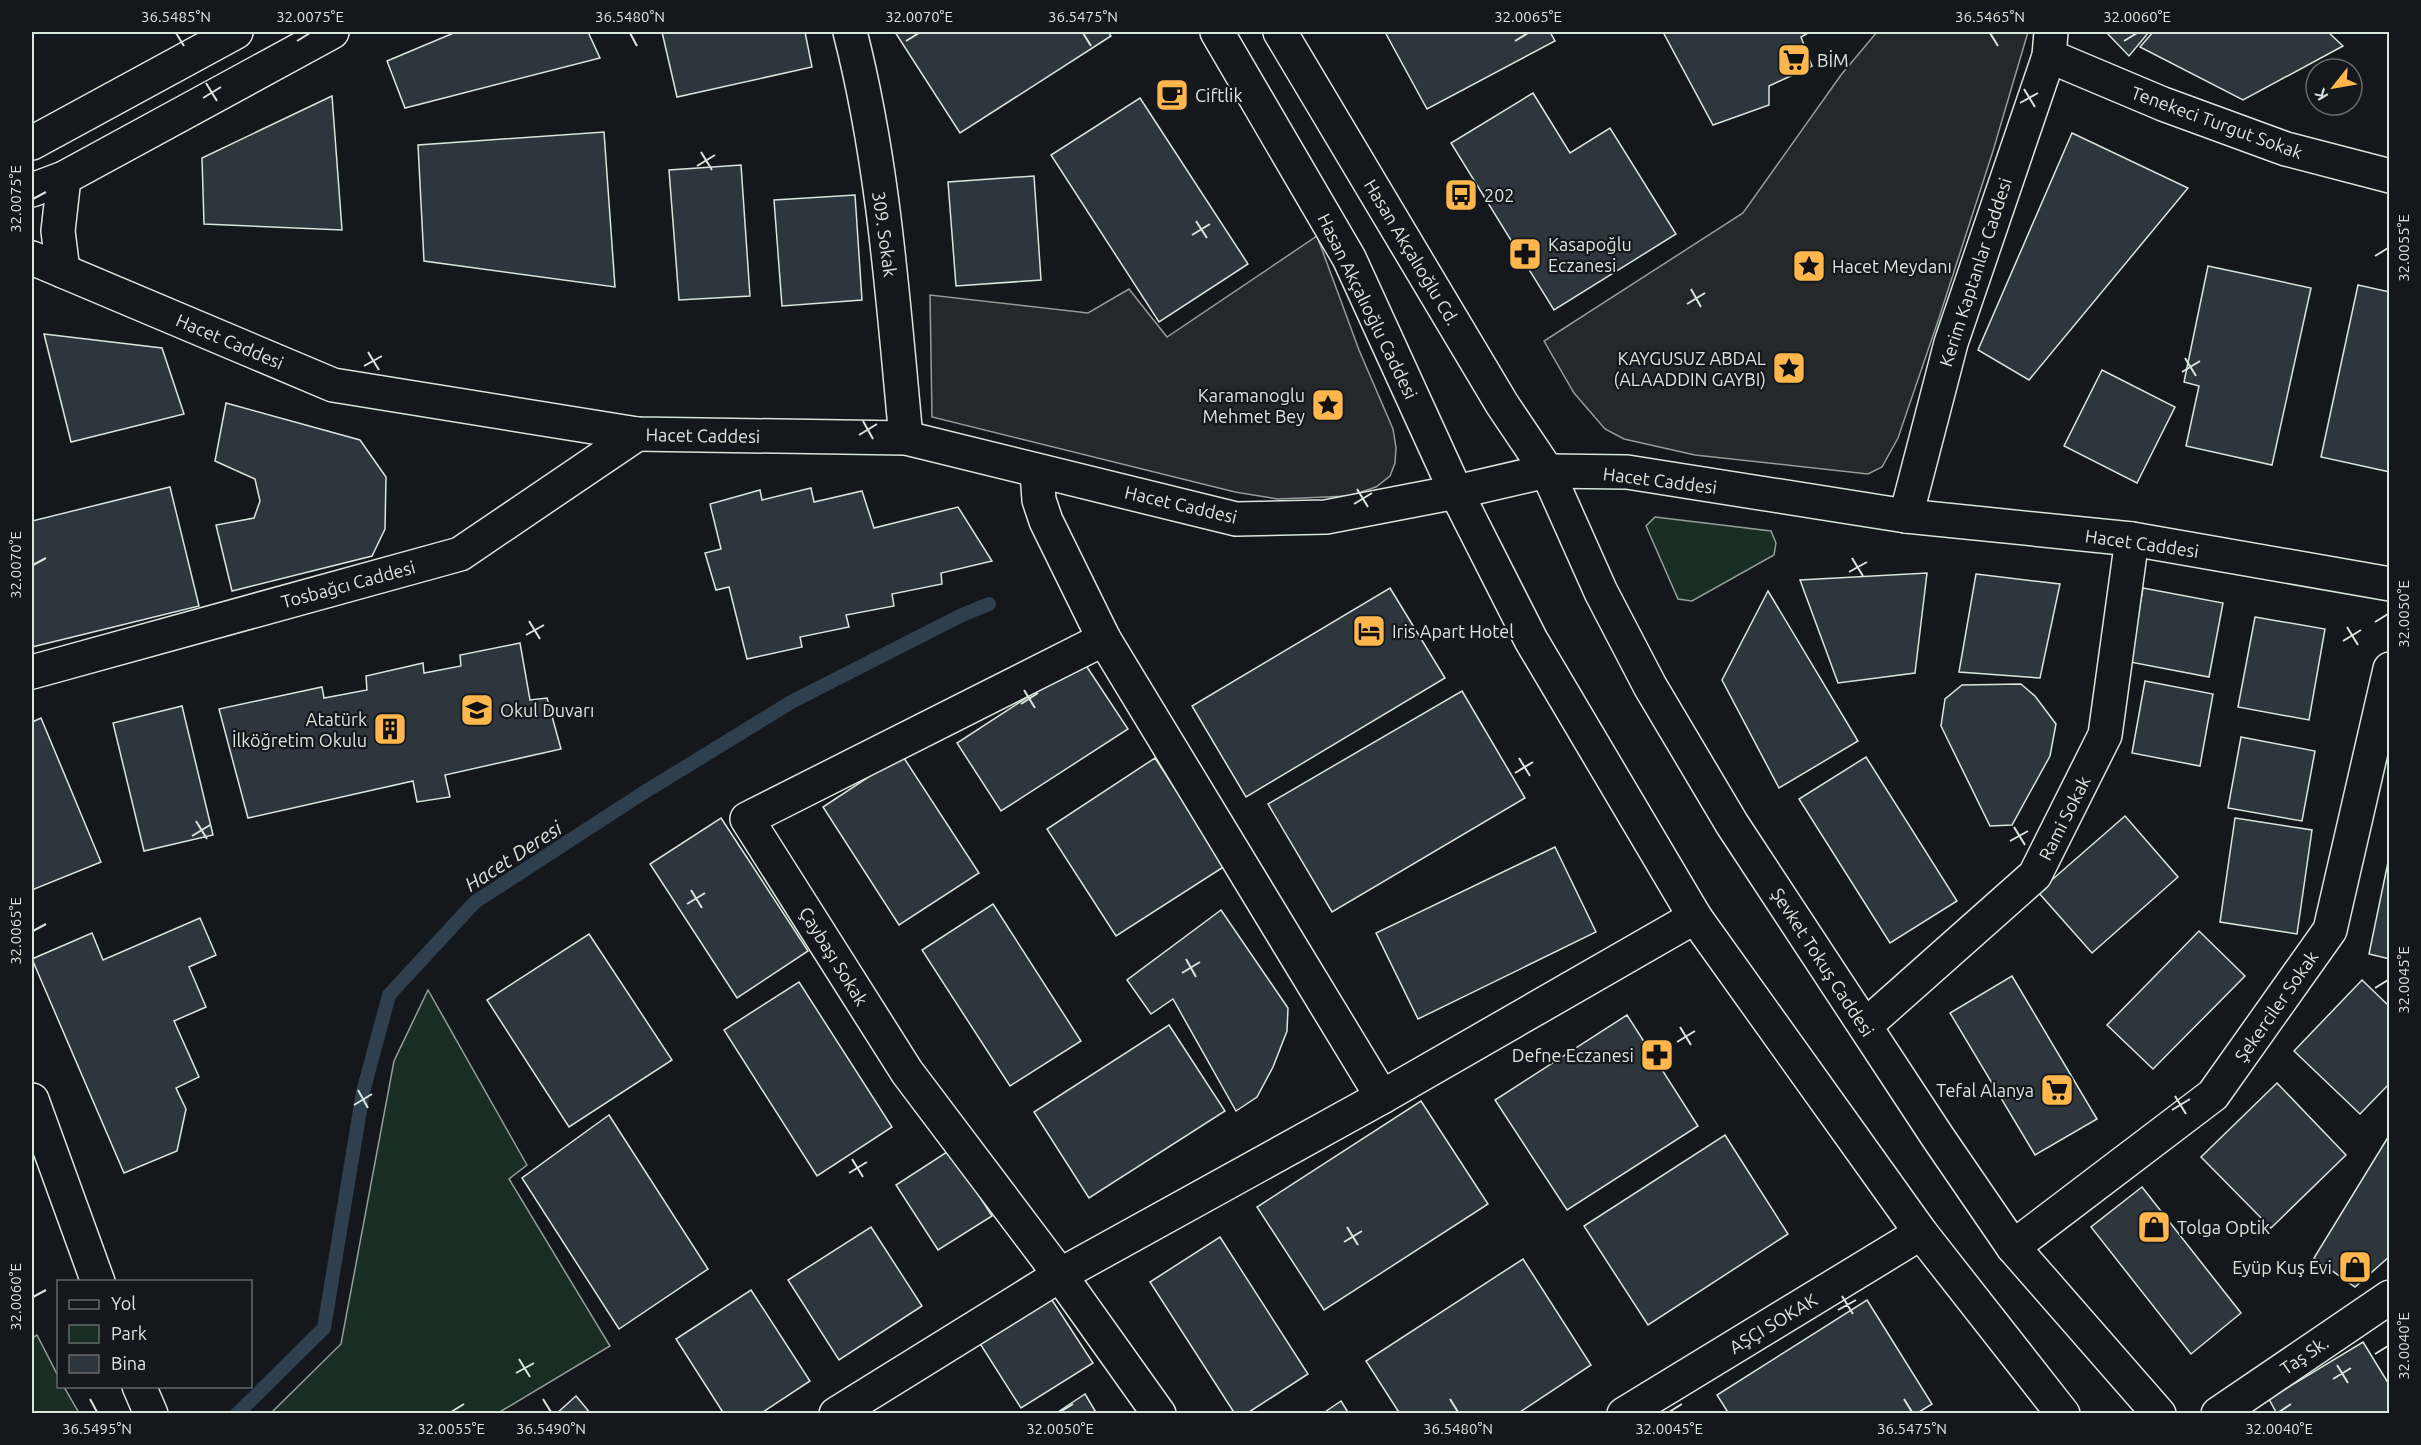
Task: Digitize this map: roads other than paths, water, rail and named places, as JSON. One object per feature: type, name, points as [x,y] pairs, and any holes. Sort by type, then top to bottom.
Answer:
[{"type":"street","points":[[32,142],[236,32]]},
{"type":"street","points":[[32,190],[64,178],[332,32]]},
{"type":"street","name":"309. Sokak","points":[[850,32],[864,85],[891,274],[906,438]]},
{"type":"street","name":"Hasan Akçalıoğlu Caddesi","points":[[1217,32],[1349,258],[1456,492]]},
{"type":"street","name":"Hasan Akçalıoğlu Cd.","points":[[1280,32],[1502,404],[1547,471]]},
{"type":"street","name":"Tenekeci Turgut Sokak","points":[[2050,44],[2163,104],[2286,149],[2390,176]]},
{"type":"street","name":"Kerim Kaptanlar Caddesi","points":[[1906,516],[1951,343],[2050,44]]},
{"type":"street","points":[[63,271],[58,231],[64,178]]},
{"type":"street","name":"Hacet Caddesi","points":[[32,258],[333,385],[636,434],[906,438],[1236,519],[1326,518],[1547,471],[1627,472],[1906,516],[2132,539],[2390,584]]},
{"type":"street","name":"Tosbağcı Caddesi","points":[[32,672],[460,554],[636,434]]},
{"type":"street","name":"Şevket Tokuş Caddesi","points":[[1547,471],[1601,592],[1650,686],[1732,824],[2013,1247],[2159,1413]]},
{"type":"street","points":[[1037,472],[1039,500],[1046,521],[1104,639],[1382,1097]]},
{"type":"street","points":[[1456,492],[1531,640],[1695,917],[1922,1233],[2063,1413]]},
{"type":"street","name":"Rami Sokak","points":[[1865,1026],[2036,875],[2105,735],[2132,539]]},
{"type":"street","name":"Çaybaşı Sokak","points":[[1104,639],[747,819],[907,1072],[1060,1275],[1159,1413]]},
{"type":"street","name":"Şekerciler Sokak","points":[[2013,1247],[2213,1095],[2330,930],[2390,669]]},
{"type":"street","points":[[836,1413],[1060,1275],[1382,1097],[1695,917]]},
{"type":"street","points":[[32,1100],[98,1280]]},
{"type":"street","name":"AŞÇI SOKAK","points":[[1624,1413],[1922,1233]]},
{"type":"street","name":"Taş Sk.","points":[[2218,1413],[2390,1297]]},
{"type":"street","points":[[140,1388],[151,1413]]},
{"type":"waterway","name":"Hacet Deresi","points":[[237,1414],[324,1328],[363,1092],[389,995],[475,902],[643,793],[793,701],[962,615],[989,604]]},
{"type":"place","name":"BİM","points":[[1794,60]]},
{"type":"place","name":"Ciftlik","points":[[1172,95]]},
{"type":"place","name":"202","points":[[1461,195]]},
{"type":"place","name":"Kasapoğlu Eczanesi","points":[[1525,254]]},
{"type":"place","name":"Hacet Meydanı","points":[[1809,266]]},
{"type":"place","name":"KAYGUSUZ ABDAL (ALAADDIN GAYBI)","points":[[1789,368]]},
{"type":"place","name":"Karamanoglu Mehmet Bey","points":[[1328,405]]},
{"type":"place","name":"Iris Apart Hotel","points":[[1369,631]]},
{"type":"place","name":"Okul Duvarı","points":[[477,710]]},
{"type":"place","name":"Atatürk İlköğretim Okulu","points":[[390,729]]},
{"type":"place","name":"Defne Eczanesi","points":[[1657,1055]]},
{"type":"place","name":"Tefal Alanya","points":[[2057,1090]]},
{"type":"place","name":"Tolga Optik","points":[[2154,1227]]},
{"type":"place","name":"Eyüp Kuş Evi","points":[[2355,1267]]}]
